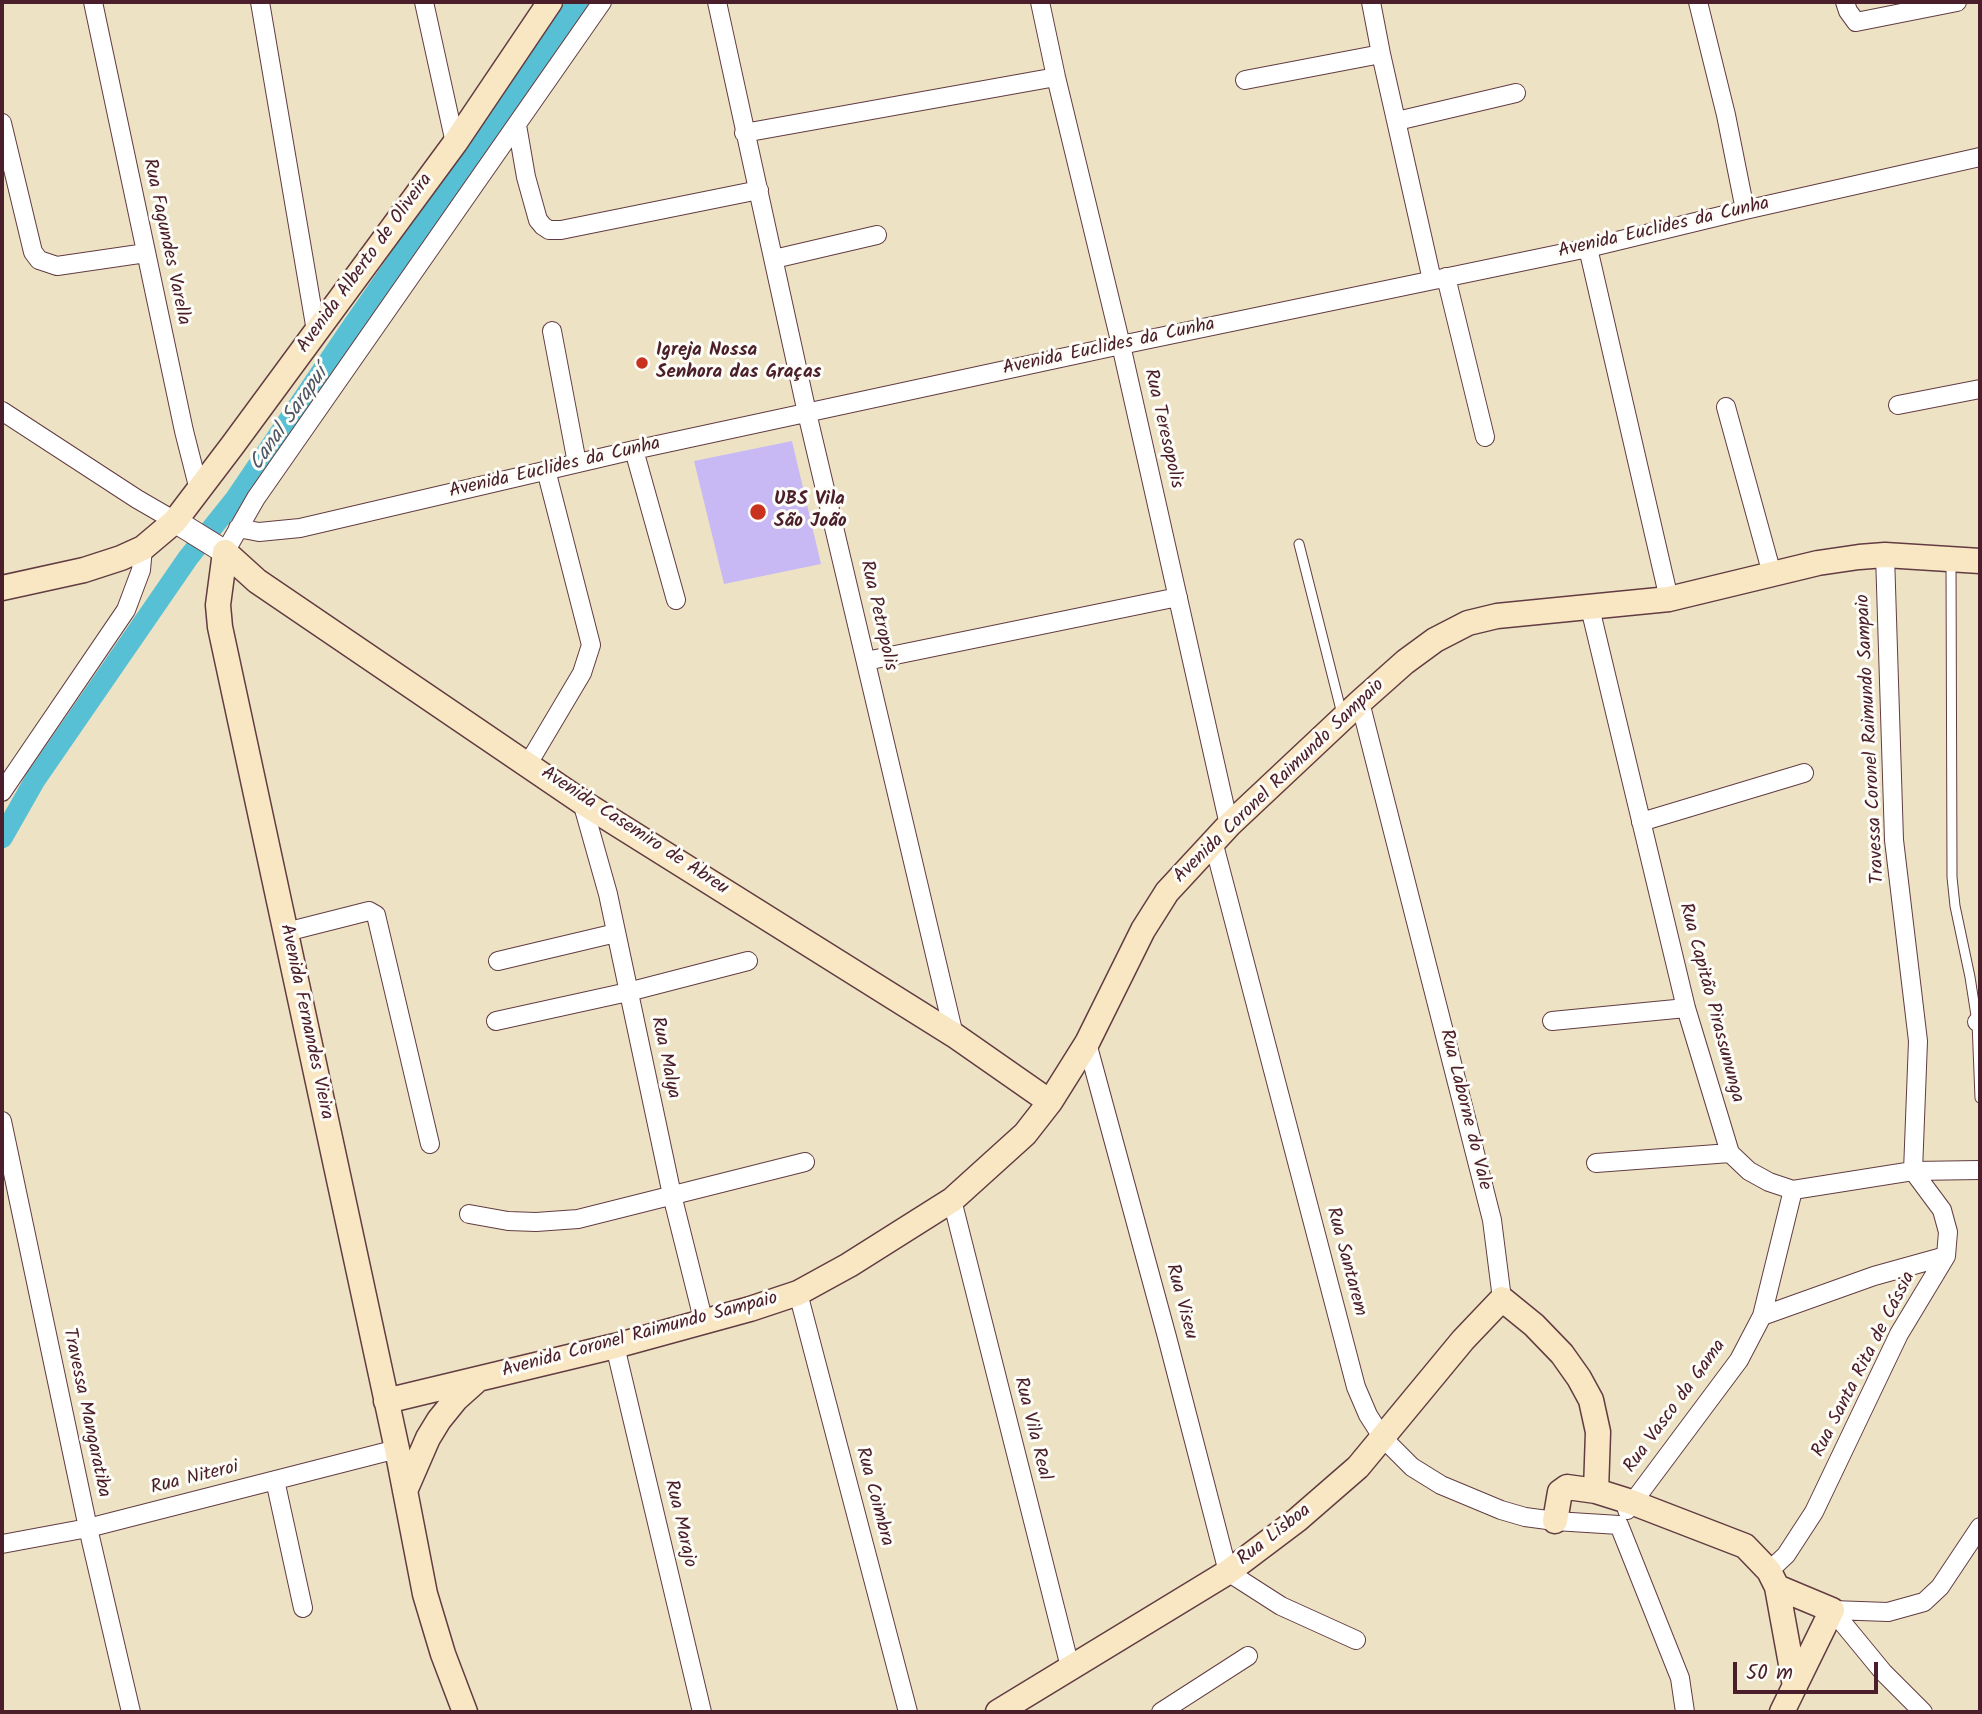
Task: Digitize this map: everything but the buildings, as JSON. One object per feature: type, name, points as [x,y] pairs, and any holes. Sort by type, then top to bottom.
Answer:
[{"type":"main road","name":"Avenida Alberto de Oliveira","points":[[182,525],[199,490],[454,143],[550,2]]},
{"type":"main road","points":[[2,588],[84,570],[121,558],[182,525]]},
{"type":"main road","name":"Avenida Casemiro de Abreu","points":[[219,548],[257,581],[583,802],[954,1035],[1050,1102]]},
{"type":"main road","name":"Avenida Fernandes Vieira","points":[[219,548],[220,627],[397,1449],[425,1594],[443,1654],[465,1712]]},
{"type":"main road","name":"Avenida Coronel Raimundo Sampaio","points":[[386,1401],[704,1323],[798,1293],[849,1265],[952,1200],[1025,1134],[1050,1102],[1087,1043],[1143,930],[1167,892],[1221,834],[1352,710],[1435,640],[1468,623],[1497,616],[1668,599],[1818,563],[1885,555],[1980,561]]},
{"type":"main road","points":[[1502,1299],[1534,1325],[1562,1354],[1591,1400],[1598,1432],[1596,1491]]},
{"type":"main road","name":"Rua Lisboa","points":[[1008,1710],[1070,1667],[1228,1572],[1331,1491],[1358,1467],[1463,1340],[1502,1299]]},
{"type":"main road","points":[[405,1491],[428,1438],[439,1420],[456,1399],[478,1379]]},
{"type":"main road","points":[[1555,1521],[1560,1492],[1564,1487],[1596,1491],[1631,1502],[1745,1546],[1773,1579],[1832,1610],[1782,1712]]},
{"type":"main road","points":[[1773,1579],[1795,1686]]},
{"type":"street","name":"Rua Fagundes Varella","points":[[93,2],[199,490]]},
{"type":"street","points":[[260,2],[316,331]]},
{"type":"street","points":[[424,2],[454,143]]},
{"type":"street","points":[[2,411],[137,499],[219,548],[238,528],[256,498],[602,2]]},
{"type":"street","name":"Rua Petropolis","points":[[717,2],[807,414],[954,1035]]},
{"type":"street","name":"Rua Teresopolis","points":[[1040,2],[1178,597],[1221,834]]},
{"type":"street","points":[[1371,2],[1397,121],[1485,437]]},
{"type":"street","points":[[1698,2],[1726,115],[1745,209]]},
{"type":"street","points":[[1849,10],[1856,22],[1867,22],[1956,2]]},
{"type":"street","points":[[1245,80],[1381,54]]},
{"type":"street","points":[[744,133],[1056,77]]},
{"type":"street","points":[[1397,121],[1516,93]]},
{"type":"street","points":[[2,123],[4,150],[33,252],[39,260],[57,266],[146,253]]},
{"type":"street","points":[[517,125],[526,177],[538,220],[549,230],[561,230],[759,190]]},
{"type":"street","name":"Avenida Euclides da Cunha","points":[[238,528],[259,532],[300,528],[634,450],[1588,248],[1745,209],[1980,157]]},
{"type":"street","points":[[774,259],[877,234]]},
{"type":"street","points":[[1588,248],[1668,599]]},
{"type":"street","points":[[552,331],[577,463]]},
{"type":"street","points":[[1898,405],[1980,389]]},
{"type":"street","points":[[1726,407],[1772,574]]},
{"type":"street","points":[[634,450],[676,600]]},
{"type":"street","points":[[528,764],[583,673],[590,645],[546,470]]},
{"type":"street","points":[[2,792],[126,610],[141,570],[142,548]]},
{"type":"street","name":"Travessa Coronel Raimundo Sampaio","points":[[1885,555],[1894,840],[1918,1041],[1913,1171]]},
{"type":"street","points":[[866,661],[1178,597]]},
{"type":"street","name":"Rua Capitão Pirassununga","points":[[1590,608],[1686,1008],[1730,1153]]},
{"type":"street","name":"Rua Laborne do Vale","points":[[1352,710],[1492,1220],[1502,1299]]},
{"type":"street","points":[[1641,822],[1804,773]]},
{"type":"street","name":"Rua Malya","points":[[583,802],[608,894],[672,1195],[704,1323]]},
{"type":"street","name":"Rua Santarem","points":[[1221,834],[1356,1387],[1368,1415],[1382,1437],[1412,1467],[1441,1485],[1525,1517],[1619,1525]]},
{"type":"street","points":[[286,932],[369,911],[376,915],[430,1144]]},
{"type":"street","points":[[498,961],[616,933]]},
{"type":"street","points":[[496,1021],[628,992],[748,961]]},
{"type":"street","points":[[1552,1021],[1686,1008]]},
{"type":"street","name":"Rua Viseu","points":[[1087,1043],[1228,1572]]},
{"type":"street","name":"Travessa Mangaratiba","points":[[2,1121],[88,1528],[131,1712]]},
{"type":"street","points":[[1596,1163],[1730,1153],[1749,1171],[1769,1182],[1794,1190],[1913,1171],[1980,1170]]},
{"type":"street","points":[[469,1214],[508,1221],[578,1219],[806,1162]]},
{"type":"street","points":[[1762,1316],[1874,1276],[1946,1256],[1948,1232],[1942,1210],[1913,1171]]},
{"type":"street","name":"Rua Vasco da Gama","points":[[1619,1525],[1631,1502],[1739,1360],[1762,1316],[1794,1190]]},
{"type":"street","name":"Rua Vila Real","points":[[952,1200],[1070,1667]]},
{"type":"street","name":"Rua Santa Rita de Cássia","points":[[1773,1579],[1814,1512],[1899,1334],[1946,1256]]},
{"type":"street","name":"Rua Coimbra","points":[[798,1293],[908,1712]]},
{"type":"street","name":"Rua Marajo","points":[[615,1346],[702,1712]]},
{"type":"street","name":"Rua Niteroi","points":[[2,1544],[88,1528],[397,1449]]},
{"type":"street","points":[[275,1480],[303,1608]]},
{"type":"street","points":[[1619,1525],[1680,1678],[1685,1712]]},
{"type":"street","points":[[1832,1610],[1888,1612],[1924,1602],[1940,1587],[1980,1527]]},
{"type":"street","points":[[1228,1572],[1281,1606],[1356,1640]]},
{"type":"street","points":[[1832,1610],[1883,1672],[1923,1712]]},
{"type":"street","points":[[1161,1712],[1248,1656]]},
{"type":"lane","points":[[1299,544],[1352,710]]},
{"type":"lane","points":[[1951,558],[1952,877],[1955,906],[1979,1022],[1980,1098]]},
{"type":"waterway","name":"Canal Sarapuí","points":[[2,838],[35,780],[188,558],[236,498],[578,2]]},
{"type":"place","name":"Igreja Nossa Senhora das Graças","points":[[642,363]]},
{"type":"place","name":"UBS Vila São João","points":[[758,512]]}]
